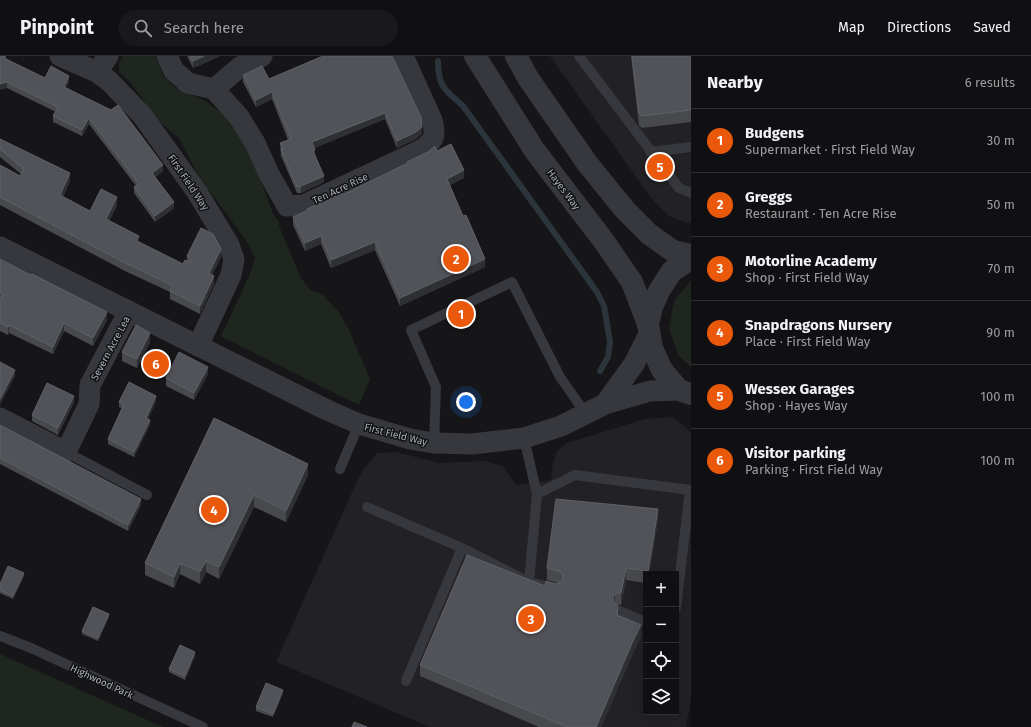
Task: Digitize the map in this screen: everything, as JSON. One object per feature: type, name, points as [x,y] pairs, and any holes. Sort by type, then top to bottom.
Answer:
[{"type":"street","name":"First Field Way","points":[[60,56],[102,64],[109,81],[142,115],[197,192],[229,245],[234,259],[231,275],[198,346]]},
{"type":"street","points":[[167,56],[174,71],[188,83],[214,89],[240,67],[262,56]]},
{"type":"street","name":"Ten Acre Rise","points":[[214,89],[239,117],[255,142],[269,174],[288,206],[304,205],[423,148],[432,142],[435,131],[432,120],[403,56]]},
{"type":"street","name":"Hayes Way","points":[[475,56],[535,151],[603,240],[632,282],[649,329],[652,348],[662,370],[685,392]]},
{"type":"street","points":[[516,56],[528,78],[587,163],[625,210],[649,234],[673,250],[691,255]]},
{"type":"street","name":"First Field Way","points":[[0,247],[198,346],[359,424],[410,439],[434,443],[472,444],[524,438],[550,430],[605,404],[650,391],[685,392]]},
{"type":"street","points":[[649,329],[652,307],[659,290],[672,271],[691,260]]},
{"type":"street","name":"Severn Acre Lea","points":[[66,452],[90,404],[90,385],[129,311]]},
{"type":"street","name":"First Field Way","points":[[605,404],[634,364],[649,329]]},
{"type":"street","points":[[0,418],[66,452]]},
{"type":"lane","points":[[579,56],[650,152],[679,188],[691,193]]},
{"type":"lane","points":[[650,152],[691,147]]},
{"type":"lane","points":[[434,443],[436,387],[411,330],[512,282],[560,377],[586,414]]},
{"type":"lane","points":[[340,469],[359,424]]},
{"type":"lane","points":[[524,438],[537,494],[529,582]]},
{"type":"lane","points":[[66,452],[147,495]]},
{"type":"lane","points":[[537,494],[575,475],[690,490],[676,607]]},
{"type":"lane","points":[[367,507],[462,548],[529,582],[557,589]]},
{"type":"lane","points":[[406,681],[462,548]]},
{"type":"lane","points":[[619,611],[643,621]]},
{"type":"lane","name":"Highwood Park","points":[[0,636],[31,648],[203,727]]},
{"type":"shaded area","points":[[123,56],[155,56],[164,77],[176,88],[205,101],[219,111],[237,129],[251,155],[273,213],[279,222],[279,226],[301,278],[310,290],[323,295],[339,312],[349,330],[370,379],[359,405],[221,336],[250,274],[255,258],[245,239],[199,177],[179,138],[151,115],[144,101],[131,83],[119,72],[119,63]]},
{"type":"shaded area","points":[[550,56],[691,56],[691,223],[687,223],[669,216],[652,199]]},
{"type":"shaded area","points":[[691,280],[691,367],[678,355],[669,328],[674,301]]},
{"type":"shaded area","points":[[673,417],[691,432],[691,699],[686,727],[430,727],[276,662],[357,481],[363,470],[377,453],[396,452],[439,463],[485,461],[503,466],[516,485],[551,480],[553,463],[557,451],[567,443],[645,419]]},
{"type":"shaded area","points":[[0,654],[163,727],[0,727]]},
{"type":"building","points":[[0,56],[5,56],[6,59],[45,78],[51,66],[69,76],[64,87],[111,110],[118,105],[163,165],[152,173],[174,202],[155,216],[134,187],[139,184],[89,118],[82,130],[53,116],[58,107],[7,82],[0,84]]},
{"type":"building","points":[[190,56],[204,56],[193,61]]},
{"type":"building","points":[[323,56],[392,56],[421,117],[422,127],[416,132],[397,141],[385,113],[312,142],[315,150],[313,151],[324,176],[297,187],[281,149],[283,149],[280,143],[291,139],[272,92],[256,100],[243,75],[262,66],[269,79]]},
{"type":"building","points":[[632,56],[691,56],[691,110],[642,116],[639,113]]},
{"type":"building","points":[[0,139],[70,173],[60,195],[90,211],[101,189],[117,197],[106,219],[139,236],[137,241],[183,264],[185,260],[192,263],[187,256],[201,228],[213,234],[221,249],[209,273],[214,276],[200,306],[170,291],[172,285],[125,263],[0,197],[0,165],[20,176],[24,169],[0,149]]},
{"type":"building","points":[[451,144],[464,170],[447,179],[463,216],[466,215],[485,259],[400,298],[375,242],[331,260],[321,236],[305,243],[293,217],[308,210],[307,209],[342,193],[342,195],[408,163],[407,162],[428,152],[435,146],[437,151]]},
{"type":"building","points":[[0,259],[107,312],[93,338],[64,323],[53,347],[9,325],[8,327],[0,323],[0,301],[3,294],[0,292]]},
{"type":"building","points":[[136,325],[150,333],[137,359],[122,352]]},
{"type":"building","points":[[179,352],[208,367],[194,393],[166,378]]},
{"type":"building","points":[[0,362],[15,370],[0,399]]},
{"type":"building","points":[[129,382],[156,396],[146,418],[150,420],[134,452],[108,439],[124,404],[119,402]]},
{"type":"building","points":[[47,383],[74,396],[58,428],[32,415]]},
{"type":"building","points":[[214,418],[308,464],[286,511],[254,495],[219,567],[206,561],[200,572],[180,563],[174,577],[145,563]]},
{"type":"building","points":[[0,425],[141,499],[128,525],[0,458]]},
{"type":"building","points":[[556,499],[658,509],[648,571],[626,568],[621,593],[615,594],[613,597],[614,603],[618,606],[617,615],[641,625],[596,727],[567,727],[420,665],[467,555],[545,586],[546,581],[556,584],[562,582],[563,576],[561,572],[547,568]]},
{"type":"building","points":[[8,566],[24,573],[13,596],[0,590],[0,584]]},
{"type":"building","points":[[93,607],[109,614],[98,638],[82,631]]},
{"type":"building","points":[[180,645],[195,652],[185,676],[169,669]]},
{"type":"building","points":[[266,683],[283,690],[273,714],[256,707]]},
{"type":"building","points":[[354,722],[367,727],[352,727]]},
{"type":"waterway","points":[[438,61],[439,77],[447,92],[463,106],[597,292],[604,306],[610,342],[608,357],[600,371]]},
{"type":"place","name":"Wessex Garages","points":[[660,167]]},
{"type":"place","name":"Greggs","points":[[456,259]]},
{"type":"place","name":"Budgens","points":[[461,314]]},
{"type":"place","name":"Visitor parking","points":[[156,364]]},
{"type":"place","name":"Snapdragons Nursery","points":[[214,510]]},
{"type":"place","name":"Motorline Academy","points":[[531,619]]}]
